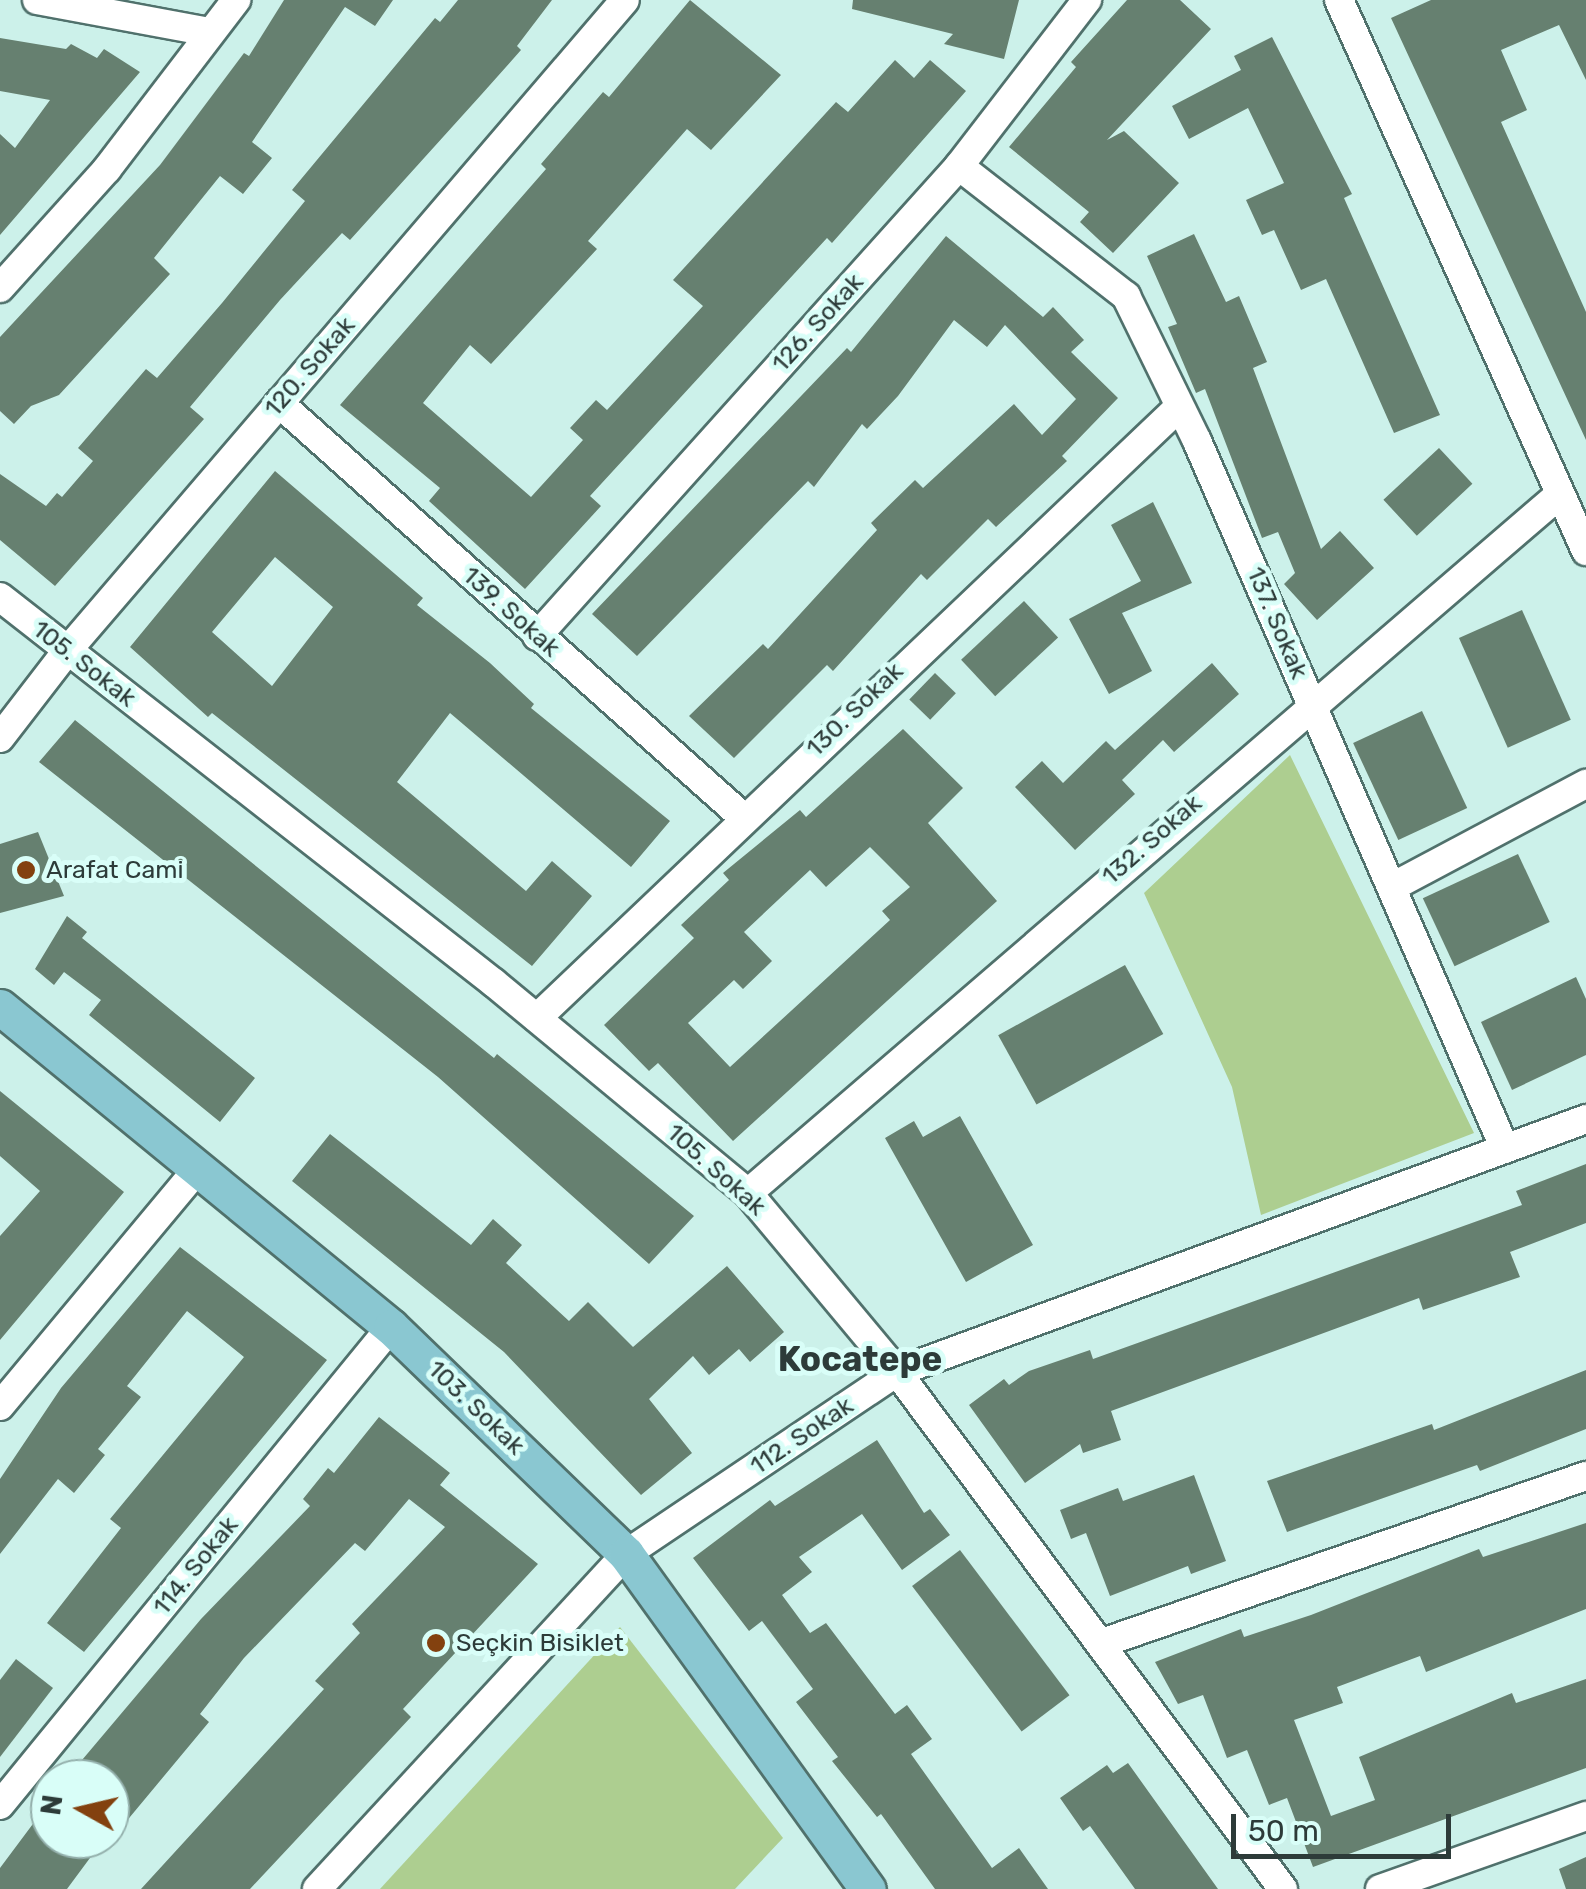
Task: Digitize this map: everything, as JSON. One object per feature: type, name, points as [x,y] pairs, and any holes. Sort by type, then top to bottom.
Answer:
[{"type":"main road","name":"103. Sokak","points":[[0,1006],[195,1172],[391,1327],[626,1554],[868,1889]]},
{"type":"street","points":[[37,0],[209,32]]},
{"type":"street","points":[[0,288],[107,170],[236,0]]},
{"type":"street","name":"120. Sokak","points":[[0,738],[67,651],[625,0]]},
{"type":"street","name":"126. Sokak","points":[[537,636],[959,166],[1087,0]]},
{"type":"street","points":[[1339,0],[1586,551]]},
{"type":"street","name":"137. Sokak","points":[[959,166],[1126,296],[1312,704],[1505,1149]]},
{"type":"street","name":"139. Sokak","points":[[279,404],[744,818]]},
{"type":"street","name":"130. Sokak","points":[[536,1018],[1178,408]]},
{"type":"street","name":"132. Sokak","points":[[748,1193],[1560,494]]},
{"type":"street","name":"105. Sokak","points":[[0,598],[536,1018],[748,1193],[897,1372],[1283,1889]]},
{"type":"street","points":[[1392,887],[1586,784]]},
{"type":"street","name":"112. Sokak","points":[[317,1889],[626,1554],[897,1372],[1586,1119]]},
{"type":"street","points":[[0,1406],[195,1172]]},
{"type":"street","name":"114. Sokak","points":[[0,1805],[391,1327]]},
{"type":"street","points":[[1102,1644],[1586,1476]]},
{"type":"street","points":[[1380,1889],[1586,1816]]},
{"type":"green space","points":[[1290,755],[1474,1133],[1261,1215],[1232,1087],[1144,893]]},
{"type":"green space","points":[[620,1627],[783,1838],[735,1889],[380,1889]]},
{"type":"building","points":[[284,0],[393,0],[375,26],[345,7],[252,142],[272,158],[243,194],[220,176],[154,258],[170,274],[59,395],[31,406],[14,424],[0,411],[0,337],[160,165],[244,53],[249,56]]},
{"type":"building","points":[[458,0],[552,0],[517,46],[521,50],[350,240],[342,233],[280,300],[190,407],[204,419],[55,586],[0,540],[0,474],[46,506],[57,493],[62,497],[93,461],[78,448],[146,369],[157,378],[222,303],[305,201],[292,190],[435,18],[440,22]]},
{"type":"building","points":[[690,0],[781,75],[711,150],[687,129],[588,241],[597,249],[491,364],[470,345],[423,403],[531,497],[583,440],[570,428],[596,400],[607,410],[703,306],[673,280],[836,102],[848,112],[895,60],[914,78],[930,60],[966,91],[832,243],[827,238],[590,496],[601,506],[525,589],[429,501],[440,488],[340,405],[546,169],[541,164],[603,92],[609,97]]},
{"type":"building","points":[[853,0],[1019,0],[1004,59],[944,44],[953,34],[852,9]]},
{"type":"building","points":[[1127,0],[1180,0],[1211,29],[1107,140],[1124,131],[1179,183],[1113,253],[1080,222],[1089,212],[1009,147],[1076,67],[1071,62]]},
{"type":"building","points":[[1431,0],[1586,0],[1586,80],[1559,25],[1501,50],[1527,110],[1501,122],[1586,312],[1586,440],[1391,18]]},
{"type":"building","points":[[1272,37],[1352,194],[1344,198],[1440,415],[1394,433],[1326,279],[1301,290],[1274,230],[1262,235],[1246,200],[1284,183],[1248,108],[1189,139],[1172,106],[1241,70],[1234,56]]},
{"type":"building","points":[[0,38],[66,49],[71,44],[97,58],[104,49],[140,72],[0,235],[0,134],[15,148],[50,100],[0,91]]},
{"type":"building","points":[[1194,234],[1226,302],[1239,296],[1267,362],[1253,368],[1321,549],[1340,531],[1374,568],[1317,620],[1284,584],[1295,573],[1278,532],[1262,538],[1205,389],[1196,393],[1168,327],[1177,324],[1147,256]]},
{"type":"building","points":[[946,236],[1043,317],[1053,307],[1084,340],[1071,352],[1118,398],[1062,456],[1067,461],[996,527],[988,519],[927,580],[921,574],[833,671],[827,665],[734,758],[689,716],[763,644],[768,649],[877,530],[871,523],[915,480],[923,488],[1014,404],[1042,435],[1076,399],[1005,325],[987,347],[954,320],[898,396],[867,429],[862,424],[814,487],[808,481],[637,656],[592,614],[847,348],[851,352]]},
{"type":"building","points":[[1439,448],[1472,484],[1417,536],[1383,500]]},
{"type":"building","points":[[275,471],[423,598],[417,605],[490,663],[534,704],[531,708],[670,821],[631,867],[450,713],[397,782],[526,891],[552,861],[592,896],[532,966],[212,713],[208,717],[130,647]],"holes":[[[275,557],[333,607],[272,686],[212,632]]]},
{"type":"building","points":[[1153,502],[1192,583],[1122,613],[1152,671],[1109,694],[1069,619],[1141,581],[1111,525]]},
{"type":"building","points":[[1024,601],[1058,638],[995,696],[961,660]]},
{"type":"building","points":[[1522,610],[1571,720],[1508,748],[1459,638]]},
{"type":"building","points":[[1212,663],[1239,694],[1174,752],[1163,740],[1122,780],[1135,794],[1075,850],[1015,787],[1042,761],[1063,783],[1106,741],[1115,750]]},
{"type":"building","points":[[935,673],[956,693],[930,720],[909,700]]},
{"type":"building","points":[[1422,711],[1467,808],[1398,840],[1353,743]]},
{"type":"building","points":[[75,720],[494,1058],[497,1054],[694,1216],[649,1264],[438,1077],[39,762]]},
{"type":"building","points":[[903,729],[963,788],[928,823],[997,901],[733,1141],[658,1063],[649,1071],[604,1025],[694,938],[681,925],[729,880],[723,873],[800,810],[806,817]],"holes":[[[870,847],[910,887],[882,911],[890,920],[730,1067],[688,1023],[734,980],[743,989],[772,961],[744,932],[810,870],[826,887]]]},
{"type":"building","name":"Arafat Cami","points":[[38,832],[64,896],[0,913],[0,844]]},
{"type":"building","points":[[1518,854],[1550,922],[1455,966],[1423,898]]},
{"type":"building","points":[[67,916],[87,932],[82,938],[255,1078],[220,1122],[89,1015],[101,1000],[64,972],[54,985],[35,969]]},
{"type":"building","points":[[1125,965],[1163,1034],[1036,1104],[998,1035]]},
{"type":"building","points":[[1576,977],[1586,999],[1586,1055],[1512,1090],[1481,1022]]},
{"type":"building","points":[[0,1091],[124,1192],[0,1340],[0,1236],[40,1191],[0,1156]]},
{"type":"building","points":[[960,1116],[1033,1245],[966,1282],[885,1138],[914,1121],[923,1137]]},
{"type":"building","points":[[330,1134],[471,1245],[493,1219],[522,1245],[506,1263],[569,1321],[588,1302],[633,1347],[727,1266],[784,1332],[750,1362],[739,1349],[709,1375],[693,1356],[649,1399],[692,1453],[641,1495],[504,1352],[292,1181]]},
{"type":"building","points":[[1586,1164],[1586,1223],[1510,1252],[1520,1277],[1423,1310],[1419,1298],[1111,1411],[1121,1440],[1083,1453],[1080,1444],[1025,1483],[969,1405],[1004,1379],[1009,1385],[1029,1371],[1090,1350],[1093,1359],[1522,1205],[1516,1191]]},
{"type":"building","points":[[180,1247],[327,1360],[84,1652],[47,1623],[121,1528],[110,1519],[244,1357],[187,1311],[127,1386],[141,1397],[98,1449],[105,1455],[74,1493],[58,1479],[0,1554],[0,1479],[61,1388]]},
{"type":"building","points":[[1586,1370],[1586,1429],[1480,1471],[1477,1465],[1287,1532],[1267,1481],[1432,1424],[1434,1430]]},
{"type":"building","points":[[379,1417],[450,1473],[440,1485],[538,1564],[403,1709],[411,1717],[250,1889],[141,1889],[324,1689],[315,1681],[360,1633],[352,1624],[445,1527],[409,1499],[365,1551],[355,1543],[244,1658],[200,1714],[209,1722],[130,1817],[130,1759],[83,1759],[201,1619],[310,1506],[303,1499],[328,1468],[334,1473]]},
{"type":"building","points":[[877,1440],[924,1513],[930,1509],[950,1535],[902,1570],[862,1514],[799,1557],[812,1572],[782,1595],[810,1633],[826,1623],[895,1714],[907,1705],[932,1739],[911,1754],[992,1868],[1019,1848],[1048,1889],[935,1889],[881,1814],[877,1817],[832,1761],[838,1757],[796,1702],[813,1689],[762,1621],[749,1631],[693,1558],[770,1500],[775,1506]]},
{"type":"building","points":[[1194,1475],[1226,1561],[1191,1574],[1188,1566],[1110,1596],[1086,1533],[1071,1539],[1060,1510],[1118,1488],[1123,1501]]},
{"type":"building","points":[[1586,1523],[1586,1609],[1426,1672],[1420,1656],[1337,1687],[1343,1703],[1294,1720],[1331,1816],[1375,1800],[1359,1757],[1512,1693],[1516,1703],[1586,1679],[1586,1768],[1313,1867],[1287,1798],[1269,1805],[1247,1750],[1227,1758],[1203,1695],[1178,1704],[1155,1662],[1241,1629],[1244,1637],[1311,1615],[1479,1549],[1483,1557]]},
{"type":"building","points":[[960,1550],[1070,1695],[1022,1731],[912,1586]]},
{"type":"building","points":[[16,1659],[53,1688],[0,1757],[0,1680]]},
{"type":"building","points":[[1128,1763],[1218,1889],[1135,1889],[1090,1826],[1083,1831],[1060,1798],[1107,1765],[1113,1773]]},
{"type":"building","points":[[30,1828],[30,1859],[89,1859],[67,1889],[0,1889],[0,1868]]},
{"type":"building","points":[[1586,1857],[1586,1889],[1566,1889],[1559,1869]]},
{"type":"place","name":"Arafat Cami","points":[[26,870]]},
{"type":"place","name":"Seçkin Bisiklet","points":[[436,1643]]},
{"type":"district","name":"Kocatepe","points":[[860,1359]]}]
